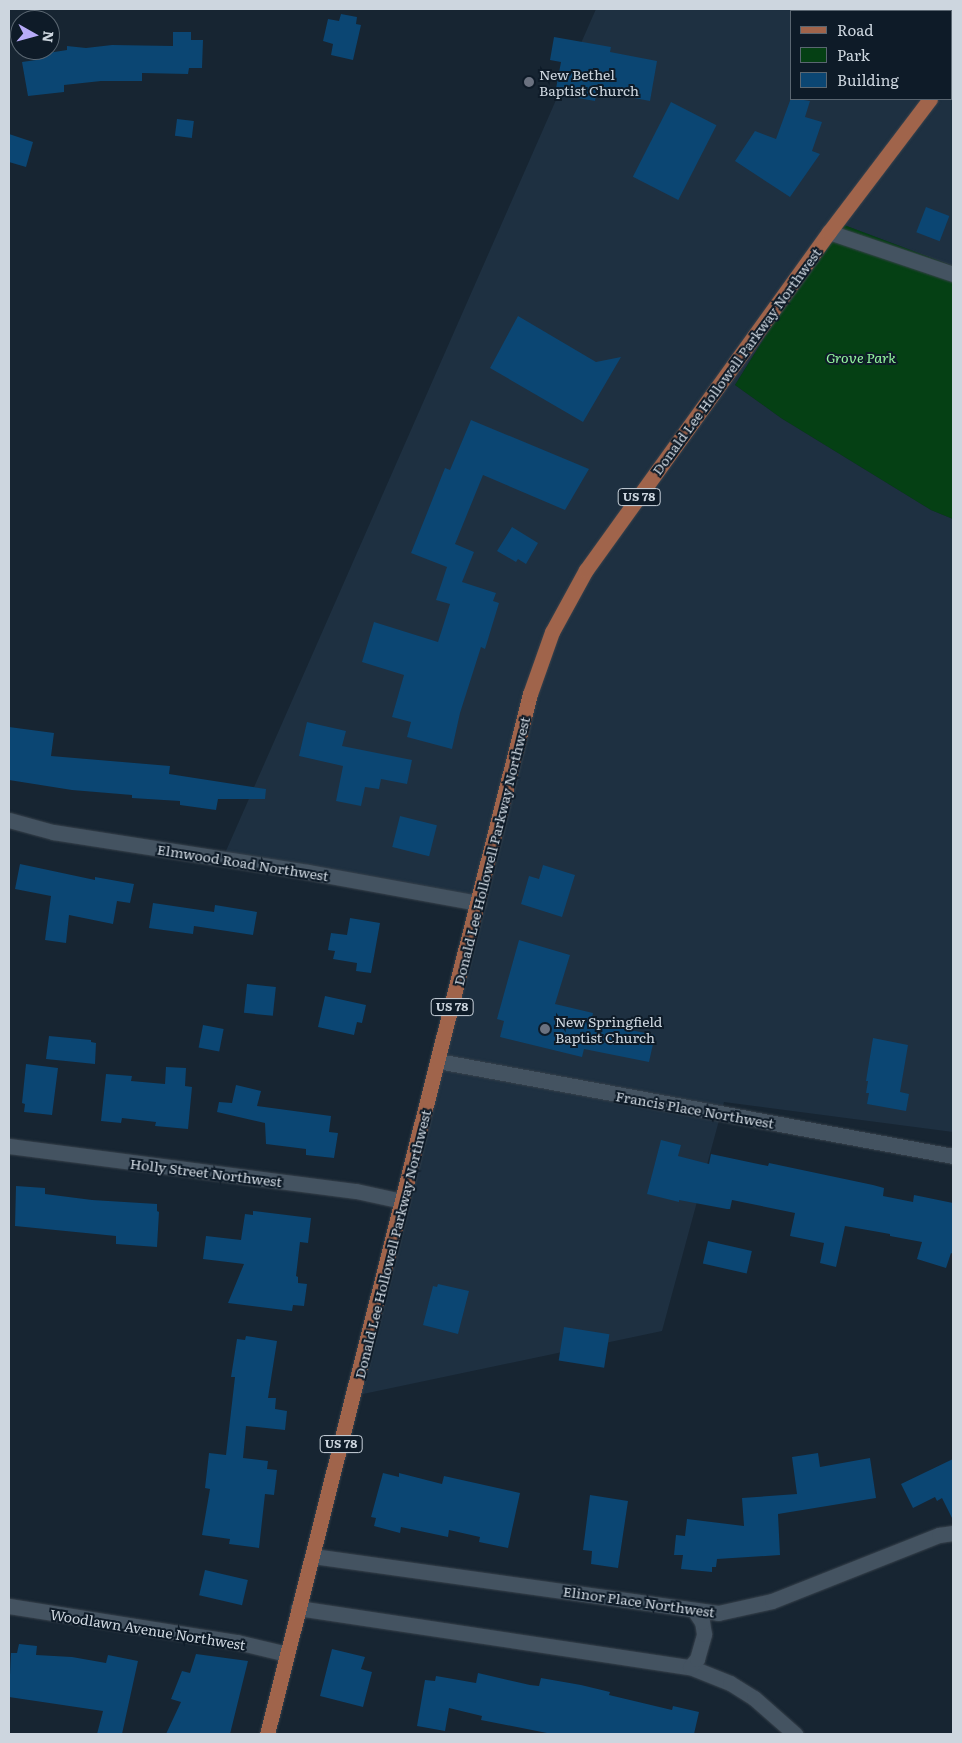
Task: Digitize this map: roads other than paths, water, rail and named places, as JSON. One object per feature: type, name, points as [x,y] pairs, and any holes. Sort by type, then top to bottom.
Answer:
[{"type":"main road","name":"Donald Lee Hollowell Parkway Northwest","points":[[267,1734],[530,694],[552,632],[586,570],[829,232],[929,100]]},
{"type":"street","points":[[829,232],[953,274]]},
{"type":"street","name":"Elmwood Road Northwest","points":[[9,820],[52,832],[308,872],[478,903]]},
{"type":"street","name":"Francis Place Northwest","points":[[438,1061],[953,1156]]},
{"type":"street","name":"Holly Street Northwest","points":[[9,1146],[356,1191],[402,1201]]},
{"type":"street","name":"Elinor Place Northwest","points":[[313,1556],[718,1613],[772,1601],[938,1535],[953,1533]]},
{"type":"street","name":"Woodlawn Avenue Northwest","points":[[9,1606],[237,1642],[287,1654]]},
{"type":"street","points":[[298,1608],[690,1667],[730,1683],[754,1698],[794,1734]]},
{"type":"street","points":[[690,1667],[697,1659],[704,1634],[702,1622],[694,1610]]},
{"type":"place","name":"New Bethel Baptist Church","points":[[529,82]]},
{"type":"place","name":"New Springfield Baptist Church","points":[[545,1029]]},
{"type":"park label","name":"Grove Park","points":[[861,357]]}]
